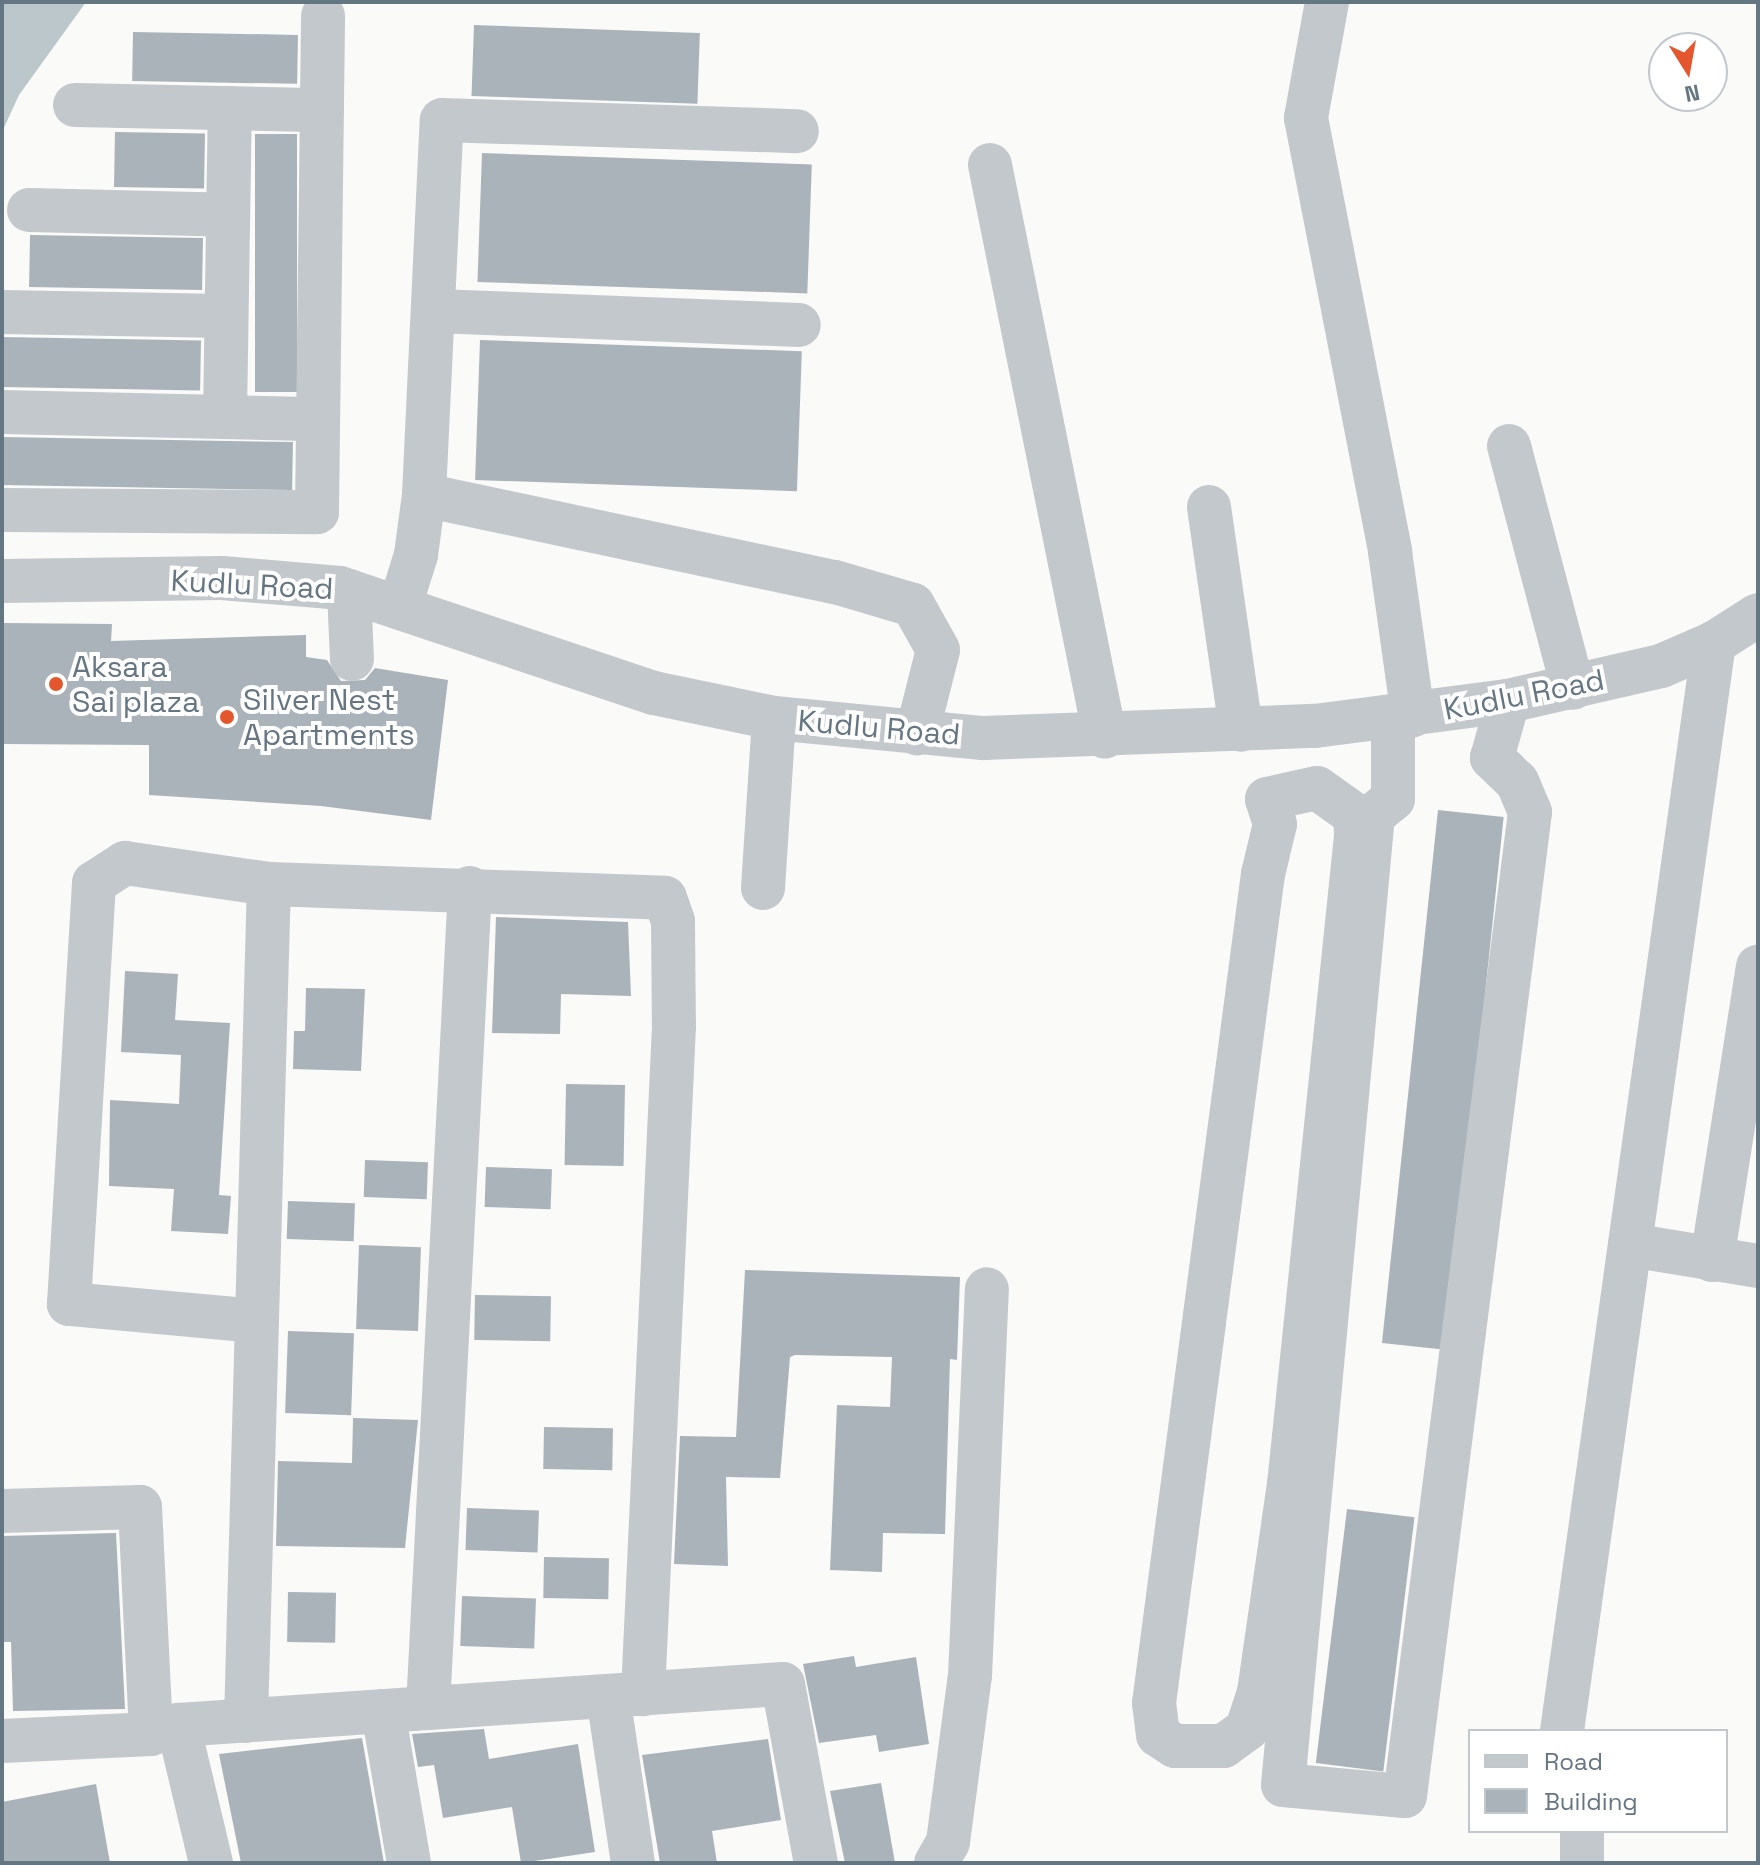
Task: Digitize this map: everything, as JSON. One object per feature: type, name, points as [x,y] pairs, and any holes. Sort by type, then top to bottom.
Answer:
[{"type":"street","points":[[1327,2],[1306,118],[1390,552],[1400,728],[1393,799],[1373,815],[1283,1785],[1405,1796],[1530,812],[1517,782],[1492,758],[1508,701]]},
{"type":"street","points":[[2,510],[317,512],[323,16]]},
{"type":"street","points":[[75,105],[322,110]]},
{"type":"street","points":[[225,417],[230,108]]},
{"type":"street","points":[[400,606],[416,555],[424,495],[442,120],[797,131]]},
{"type":"street","points":[[990,165],[1105,737]]},
{"type":"street","points":[[29,210],[228,215]]},
{"type":"street","points":[[435,311],[799,325]]},
{"type":"street","points":[[2,312],[226,316]]},
{"type":"street","points":[[2,412],[318,419]]},
{"type":"street","points":[[1509,446],[1573,688]]},
{"type":"street","points":[[424,495],[835,582],[913,605],[938,650],[917,733]]},
{"type":"street","points":[[1209,507],[1241,730]]},
{"type":"street","name":"Kudlu Road","points":[[2,581],[222,578],[349,591],[400,606],[545,661],[654,693],[774,718],[917,733],[1105,737],[1315,726],[1400,728],[1661,666],[1714,643],[1758,615]]},
{"type":"street","points":[[349,591],[352,659]]},
{"type":"street","points":[[1562,1729],[1714,643]]},
{"type":"street","points":[[763,888],[774,718]]},
{"type":"street","points":[[1315,726],[1317,788]]},
{"type":"street","points":[[1317,788],[1355,815],[1356,836],[1289,1484],[1259,1692],[1247,1729],[1224,1746],[1175,1746],[1158,1735],[1154,1703],[1263,874],[1275,824],[1267,799],[1317,788]]},
{"type":"street","points":[[257,1321],[69,1304],[94,883],[125,863],[269,884],[470,888],[665,898],[673,921],[674,1026],[626,1695],[633,1863]]},
{"type":"street","points":[[246,1721],[269,884]]},
{"type":"street","points":[[428,1708],[470,888]]},
{"type":"street","points":[[1712,1260],[1758,967]]},
{"type":"street","points":[[1630,1245],[1758,1266]]},
{"type":"street","points":[[936,1863],[948,1842],[970,1676],[987,1289]]},
{"type":"street","points":[[2,1511],[140,1507],[151,1734],[2,1741]]},
{"type":"street","points":[[211,1863],[178,1725],[783,1684],[816,1863]]},
{"type":"street","points":[[383,1711],[409,1863]]},
{"type":"street","points":[[1582,1833],[1582,1863]]},
{"type":"shaded area","points":[[2,2],[86,2],[19,95],[2,132]]},
{"type":"building","points":[[474,25],[700,33],[697,104],[472,96]]},
{"type":"building","points":[[133,32],[298,35],[297,84],[132,81]]},
{"type":"building","points":[[115,132],[205,134],[204,189],[114,187]]},
{"type":"building","points":[[255,134],[297,134],[297,392],[255,392]]},
{"type":"building","points":[[482,153],[812,165],[807,293],[477,282]]},
{"type":"building","points":[[30,235],[203,238],[202,290],[29,287]]},
{"type":"building","points":[[2,337],[201,340],[200,390],[2,387]]},
{"type":"building","points":[[480,340],[802,351],[797,491],[475,480]]},
{"type":"building","points":[[2,437],[293,442],[292,490],[2,485]]},
{"type":"building","points":[[2,623],[112,624],[111,641],[306,635],[306,657],[327,660],[341,681],[365,680],[375,668],[448,680],[431,820],[321,806],[149,795],[149,745],[2,744]]},
{"type":"building","points":[[1438,810],[1504,817],[1448,1350],[1382,1343]]},
{"type":"building","points":[[496,917],[628,922],[631,996],[561,994],[560,1034],[492,1033]]},
{"type":"building","points":[[125,971],[178,974],[175,1020],[230,1023],[219,1195],[231,1196],[228,1234],[171,1231],[174,1189],[109,1186],[110,1100],[179,1104],[181,1055],[121,1052]]},
{"type":"building","points":[[306,988],[365,989],[361,1071],[293,1069],[294,1031],[305,1031]]},
{"type":"building","points":[[566,1084],[625,1085],[624,1166],[565,1165]]},
{"type":"building","points":[[365,1160],[428,1162],[427,1199],[364,1197]]},
{"type":"building","points":[[486,1167],[552,1169],[551,1209],[485,1207]]},
{"type":"building","points":[[288,1201],[355,1203],[354,1241],[287,1239]]},
{"type":"building","points":[[359,1245],[421,1247],[418,1331],[356,1329]]},
{"type":"building","points":[[745,1270],[960,1277],[957,1360],[950,1359],[945,1534],[883,1533],[882,1572],[830,1570],[837,1405],[890,1407],[892,1357],[790,1357],[780,1478],[726,1477],[728,1566],[674,1564],[680,1436],[736,1437]]},
{"type":"building","points":[[475,1295],[551,1296],[550,1341],[474,1340]]},
{"type":"building","points":[[288,1331],[354,1333],[351,1415],[285,1413]]},
{"type":"building","points":[[353,1418],[418,1420],[405,1548],[276,1546],[278,1461],[352,1463]]},
{"type":"building","points":[[544,1427],[613,1428],[612,1470],[543,1469]]},
{"type":"building","points":[[467,1508],[539,1511],[537,1552],[466,1550]]},
{"type":"building","points":[[1347,1509],[1414,1517],[1383,1771],[1316,1763]]},
{"type":"building","points":[[116,1533],[125,1709],[13,1711],[11,1642],[2,1642],[2,1536]]},
{"type":"building","points":[[544,1557],[609,1558],[608,1599],[543,1598]]},
{"type":"building","points":[[288,1592],[336,1593],[335,1643],[287,1642]]},
{"type":"building","points":[[462,1596],[536,1599],[534,1649],[460,1646]]},
{"type":"building","points":[[854,1656],[856,1667],[916,1657],[929,1744],[879,1752],[876,1735],[819,1743],[803,1664]]},
{"type":"building","points":[[484,1729],[489,1759],[578,1744],[595,1852],[521,1863],[512,1807],[443,1818],[434,1765],[418,1767],[412,1734]]},
{"type":"building","points":[[362,1738],[384,1863],[241,1863],[219,1754]]},
{"type":"building","points":[[768,1739],[781,1820],[712,1831],[717,1863],[660,1863],[642,1755]]},
{"type":"building","points":[[881,1783],[895,1863],[845,1863],[830,1791]]},
{"type":"building","points":[[96,1784],[110,1863],[2,1863],[2,1802]]},
{"type":"place","name":"Aksara Sai plaza","points":[[56,684]]},
{"type":"place","name":"Silver Nest Apartments","points":[[227,717]]}]
